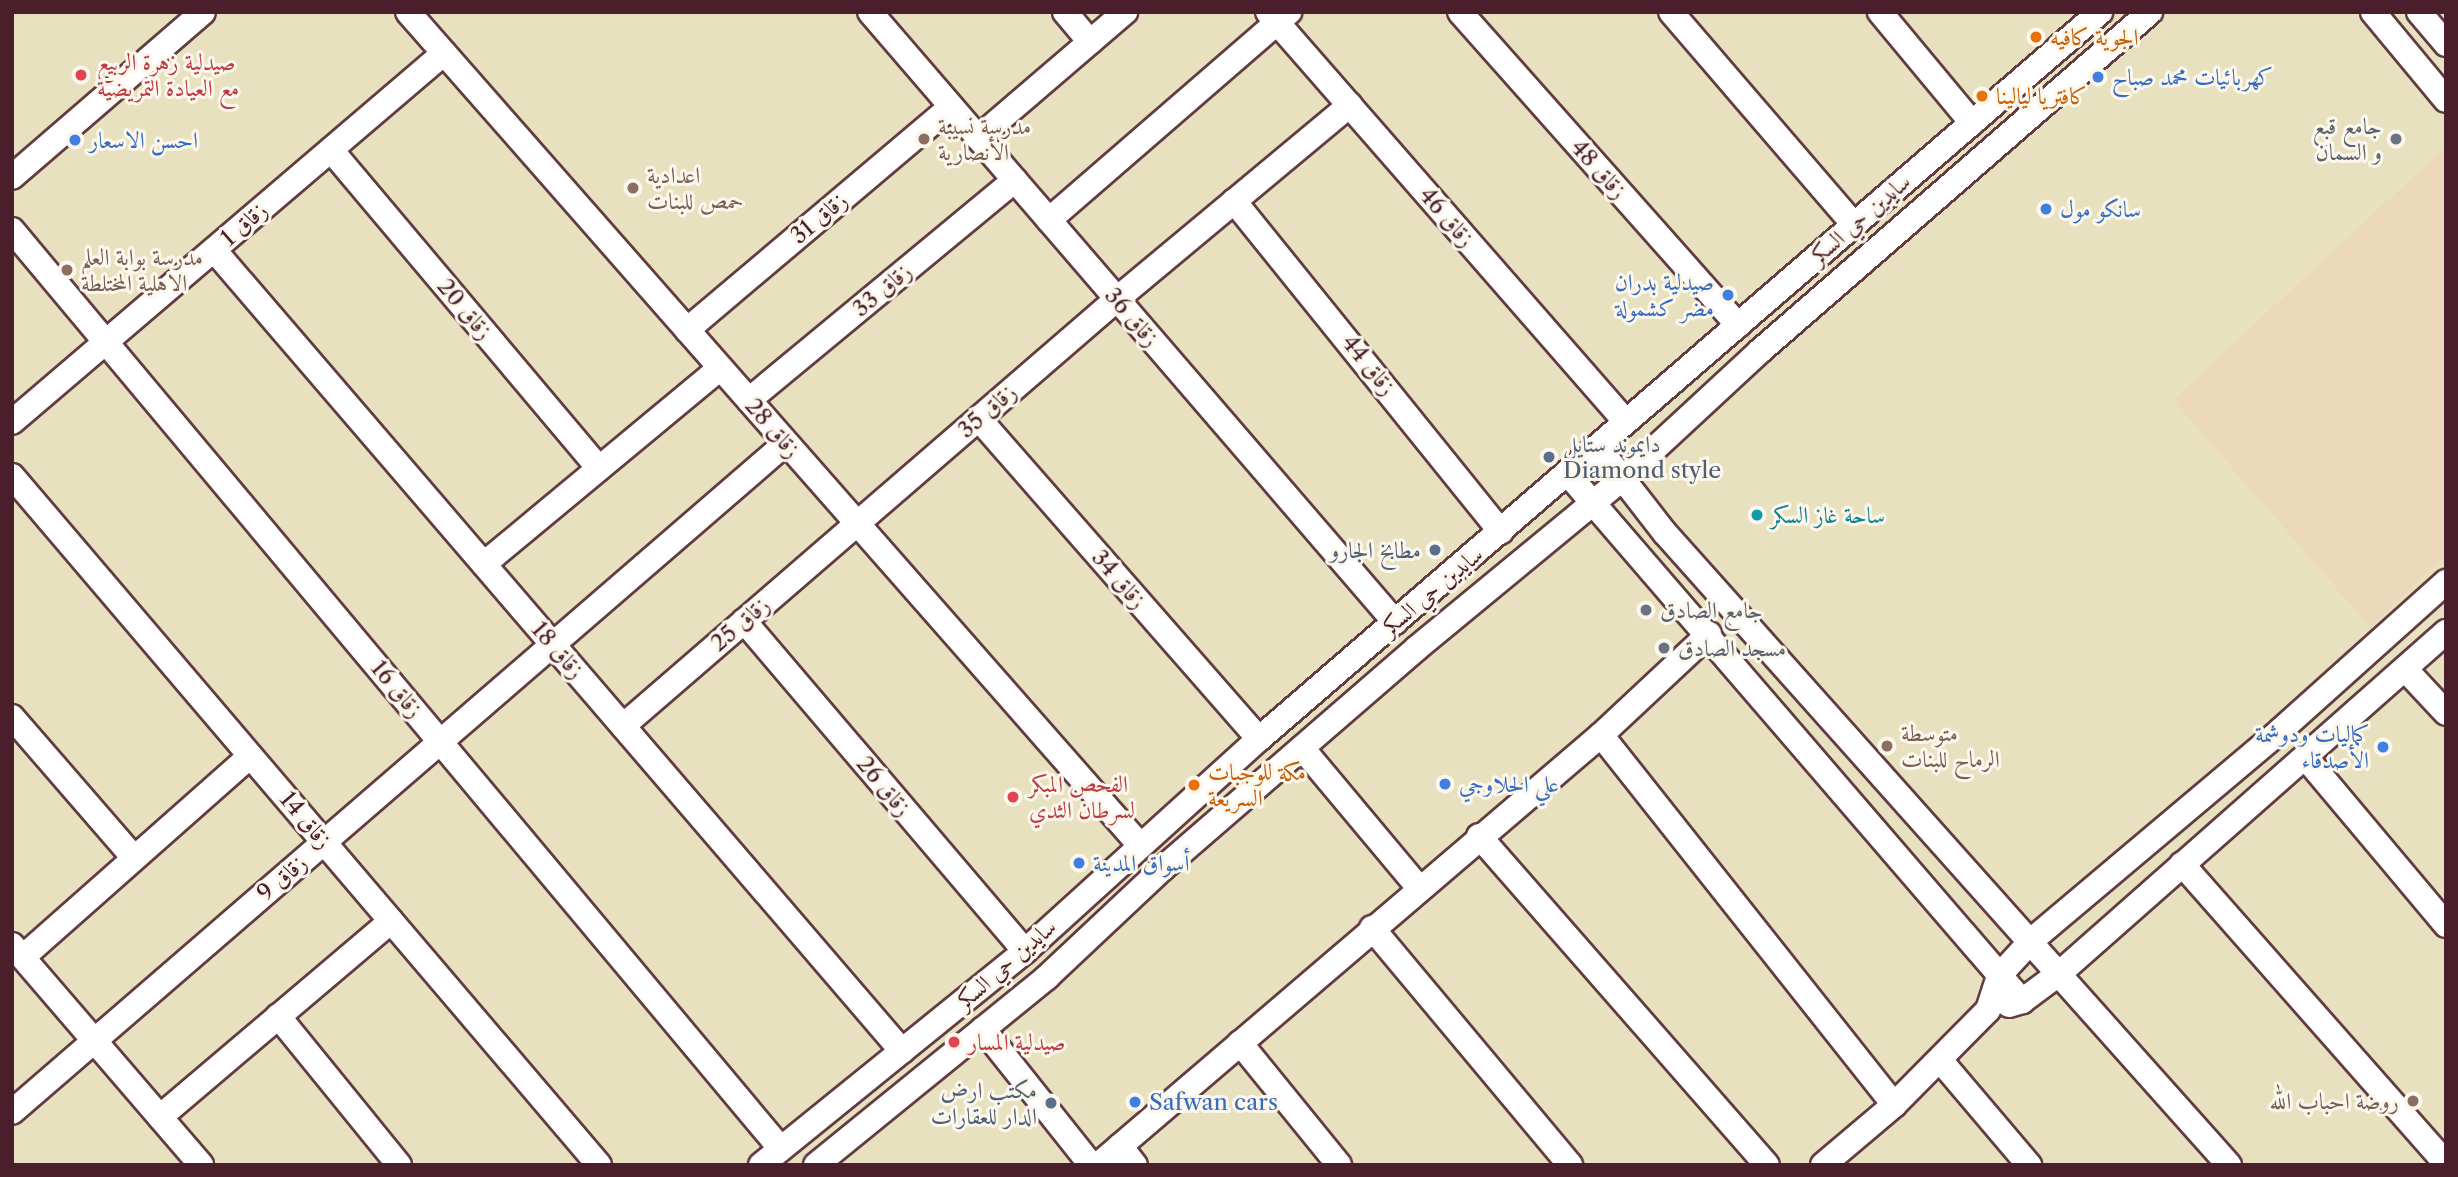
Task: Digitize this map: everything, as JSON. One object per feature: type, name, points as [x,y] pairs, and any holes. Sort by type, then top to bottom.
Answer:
[{"type":"street","name":"زقاق 28","points":[[408,12],[1139,844]]},
{"type":"street","name":"زقاق 36","points":[[870,12],[1395,622]]},
{"type":"street","points":[[1065,12],[1090,42]]},
{"type":"street","points":[[978,138],[1125,12]]},
{"type":"street","name":"زقاق 48","points":[[1460,12],[1738,325]]},
{"type":"street","points":[[1671,12],[1854,225]]},
{"type":"street","points":[[1880,12],[1972,123]]},
{"type":"street","name":"سايدين حي السكر","points":[[816,1165],[983,1029],[1302,748],[1623,478],[1760,351],[2150,12]]},
{"type":"street","points":[[2374,12],[2446,100]]},
{"type":"street","points":[[2419,12],[2446,44]]},
{"type":"street","points":[[12,177],[198,14]]},
{"type":"street","points":[[1049,220],[1278,16]]},
{"type":"street","name":"زقاق 46","points":[[1278,16],[1350,105],[1626,422]]},
{"type":"street","name":"سايدين حي السكر","points":[[761,1165],[1025,951],[1139,844],[1972,123],[2085,17]]},
{"type":"street","name":"زقاق 1","points":[[12,422],[444,53]]},
{"type":"street","name":"زقاق 35","points":[[857,523],[1116,299],[1350,105]]},
{"type":"street","name":"زقاق 31","points":[[687,330],[951,107]]},
{"type":"street","name":"زقاق 20","points":[[331,150],[599,467]]},
{"type":"street","name":"زقاق 33","points":[[749,400],[1014,180]]},
{"type":"street","name":"زقاق 44","points":[[1234,201],[1501,532]]},
{"type":"street","name":"زقاق 16","points":[[12,230],[781,1149]]},
{"type":"street","name":"زقاق 18","points":[[214,250],[902,1051]]},
{"type":"street","points":[[484,564],[720,368]]},
{"type":"street","name":"زقاق 34","points":[[979,419],[1259,739]]},
{"type":"street","name":"زقاق 9","points":[[12,1112],[786,443]]},
{"type":"street","points":[[1598,447],[1665,533],[2061,972],[2229,1165]]},
{"type":"street","points":[[1568,474],[1709,634],[2022,1001]]},
{"type":"street","name":"زقاق 14","points":[[12,476],[600,1165]]},
{"type":"street","name":"زقاق 25","points":[[623,726],[857,523]]},
{"type":"street","points":[[1823,1165],[1894,1105],[1988,1010],[1999,976],[2032,940],[2281,730],[2446,582]]},
{"type":"street","name":"زقاق 26","points":[[744,621],[1025,951]]},
{"type":"street","points":[[1988,1010],[2022,1001],[2061,972],[2446,632]]},
{"type":"street","points":[[1098,1165],[1479,836],[1601,735],[1709,634]]},
{"type":"street","points":[[2405,669],[2446,713]]},
{"type":"street","points":[[12,717],[134,858]]},
{"type":"street","points":[[1601,735],[1894,1105]]},
{"type":"street","points":[[1302,748],[1419,888]]},
{"type":"street","points":[[201,1165],[18,951],[134,858],[250,755]]},
{"type":"street","points":[[2306,758],[2446,925]]},
{"type":"street","points":[[1479,836],[1767,1165]]},
{"type":"street","points":[[2182,864],[2446,1163]]},
{"type":"street","points":[[160,1117],[391,921]]},
{"type":"street","points":[[1372,929],[1570,1165]]},
{"type":"street","points":[[278,1016],[399,1165]]},
{"type":"street","points":[[983,1029],[1091,1165]]},
{"type":"street","points":[[1240,1042],[1339,1165]]},
{"type":"street","points":[[1940,1060],[2029,1165]]},
{"type":"street","points":[[1119,1146],[1135,1165]]},
{"type":"shaded area","points":[[2446,146],[2446,555],[2370,627],[2173,400]]},
{"type":"place","name":"الجوية كافيه","points":[[2036,37]]},
{"type":"place","name":"صيدلية زهرة الربيع مع العيادة التمريضية","points":[[81,75]]},
{"type":"place","name":"كهربائيات محمد صباح","points":[[2098,77]]},
{"type":"place","name":"كافتريا ليالينا","points":[[1982,96]]},
{"type":"place","name":"مدرسة نسيبة الأنصارية","points":[[924,139]]},
{"type":"place","name":"جامع قبع و السمان","points":[[2396,139]]},
{"type":"place","name":"احسن الاسعار","points":[[75,140]]},
{"type":"place","name":"اعدادية حمص للبنات","points":[[633,188]]},
{"type":"place","name":"سانكو مول","points":[[2046,209]]},
{"type":"place","name":"مدرسة بوابة العلم الاهلية المختلطة","points":[[67,270]]},
{"type":"place","name":"صيدلية بدران مضر كشمولة","points":[[1728,295]]},
{"type":"place","name":"دايموند ستايل Diamond style","points":[[1549,457]]},
{"type":"place","name":"ساحة غاز السكر","points":[[1757,515]]},
{"type":"place","name":"مطابخ الجارو","points":[[1435,550]]},
{"type":"place","name":"جامع الصادق","points":[[1646,610]]},
{"type":"place","name":"مسجد الصادق","points":[[1664,648]]},
{"type":"place","name":"متوسطة الرماح للبنات","points":[[1887,746]]},
{"type":"place","name":"كماليات ودوشمة الأصدقاء","points":[[2383,747]]},
{"type":"place","name":"علي الحلاوجي","points":[[1445,784]]},
{"type":"place","name":"مكة للوجبات السريعة","points":[[1194,785]]},
{"type":"place","name":"الفحص المبكر لسرطان الثدي","points":[[1013,797]]},
{"type":"place","name":"أسواق المدينة","points":[[1079,863]]},
{"type":"place","name":"صيدلية المسار","points":[[954,1042]]},
{"type":"place","name":"روضة احباب الله","points":[[2413,1101]]},
{"type":"place","name":"Safwan cars","points":[[1135,1102]]},
{"type":"place","name":"مكتب ارض الدار للعقارات","points":[[1051,1103]]}]
